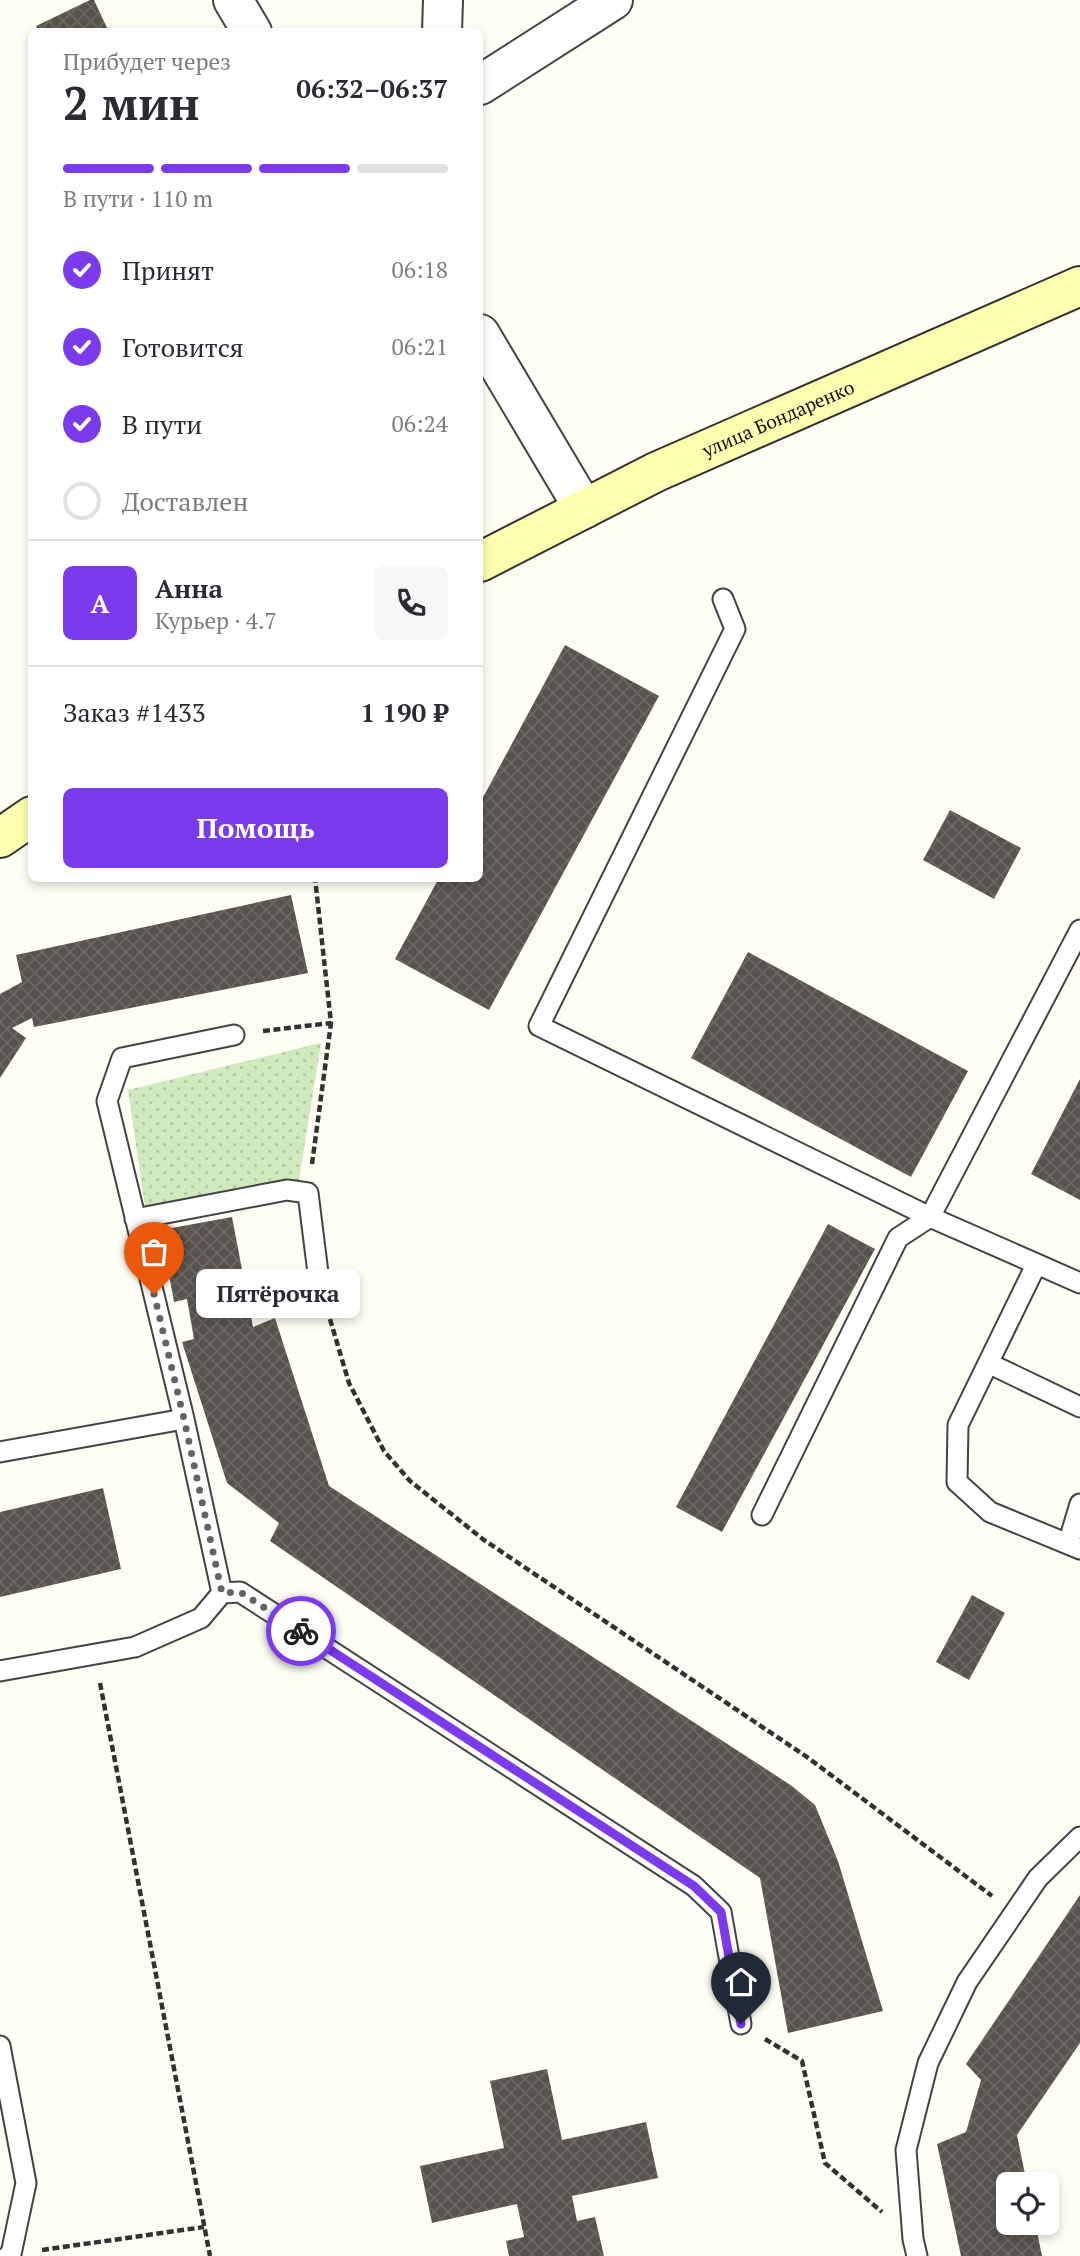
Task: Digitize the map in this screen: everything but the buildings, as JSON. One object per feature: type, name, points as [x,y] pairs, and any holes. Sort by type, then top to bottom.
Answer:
[{"type":"street","points":[[233,0],[250,28]]},
{"type":"street","points":[[442,28],[443,0]]},
{"type":"street","points":[[483,83],[613,0]]},
{"type":"street","name":"улица Бондаренко","points":[[483,560],[656,472],[1080,286]]},
{"type":"street","points":[[483,339],[584,509]]},
{"type":"street","points":[[0,838],[28,819]]},
{"type":"lane","points":[[723,599],[735,629],[539,1026],[930,1217],[1080,1283]]},
{"type":"lane","points":[[762,1515],[898,1238],[930,1217],[1080,930]]},
{"type":"lane","points":[[222,1593],[184,1419],[107,1101],[122,1058],[234,1035]]},
{"type":"lane","points":[[135,1219],[287,1190],[308,1193],[319,1281]]},
{"type":"lane","points":[[1035,1265],[958,1425],[957,1482],[990,1512],[1074,1546],[1080,1504]]},
{"type":"lane","points":[[988,1363],[1080,1407]]},
{"type":"lane","points":[[0,1452],[184,1419]]},
{"type":"lane","points":[[0,1671],[135,1647],[201,1618],[222,1593],[240,1592],[694,1886],[721,1912],[741,2024]]},
{"type":"lane","points":[[915,2247],[906,2150],[928,2063],[967,1982],[1038,1878],[1080,1837]]},
{"type":"lane","points":[[0,2046],[26,2183],[9,2255]]},
{"type":"path","points":[[308,1193],[331,1023],[316,882]]},
{"type":"path","points":[[234,1035],[331,1023]]},
{"type":"path","points":[[319,1281],[349,1383],[384,1451],[410,1481],[484,1540],[807,1757],[1014,1913]]},
{"type":"path","points":[[94,1654],[209,2256]]},
{"type":"path","points":[[741,2024],[802,2061],[825,2163],[915,2247]]},
{"type":"path","points":[[9,2255],[204,2227]]},
{"type":"green space","points":[[321,1043],[299,1180],[145,1207],[128,1090]]},
{"type":"way so far","points":[[154,1294],[222,1593],[240,1592],[301,1631]]},
{"type":"place","name":"Пятёрочка","points":[[154,1294]]},
{"type":"route","points":[[301,1631],[694,1886],[721,1912],[741,2024]]}]
